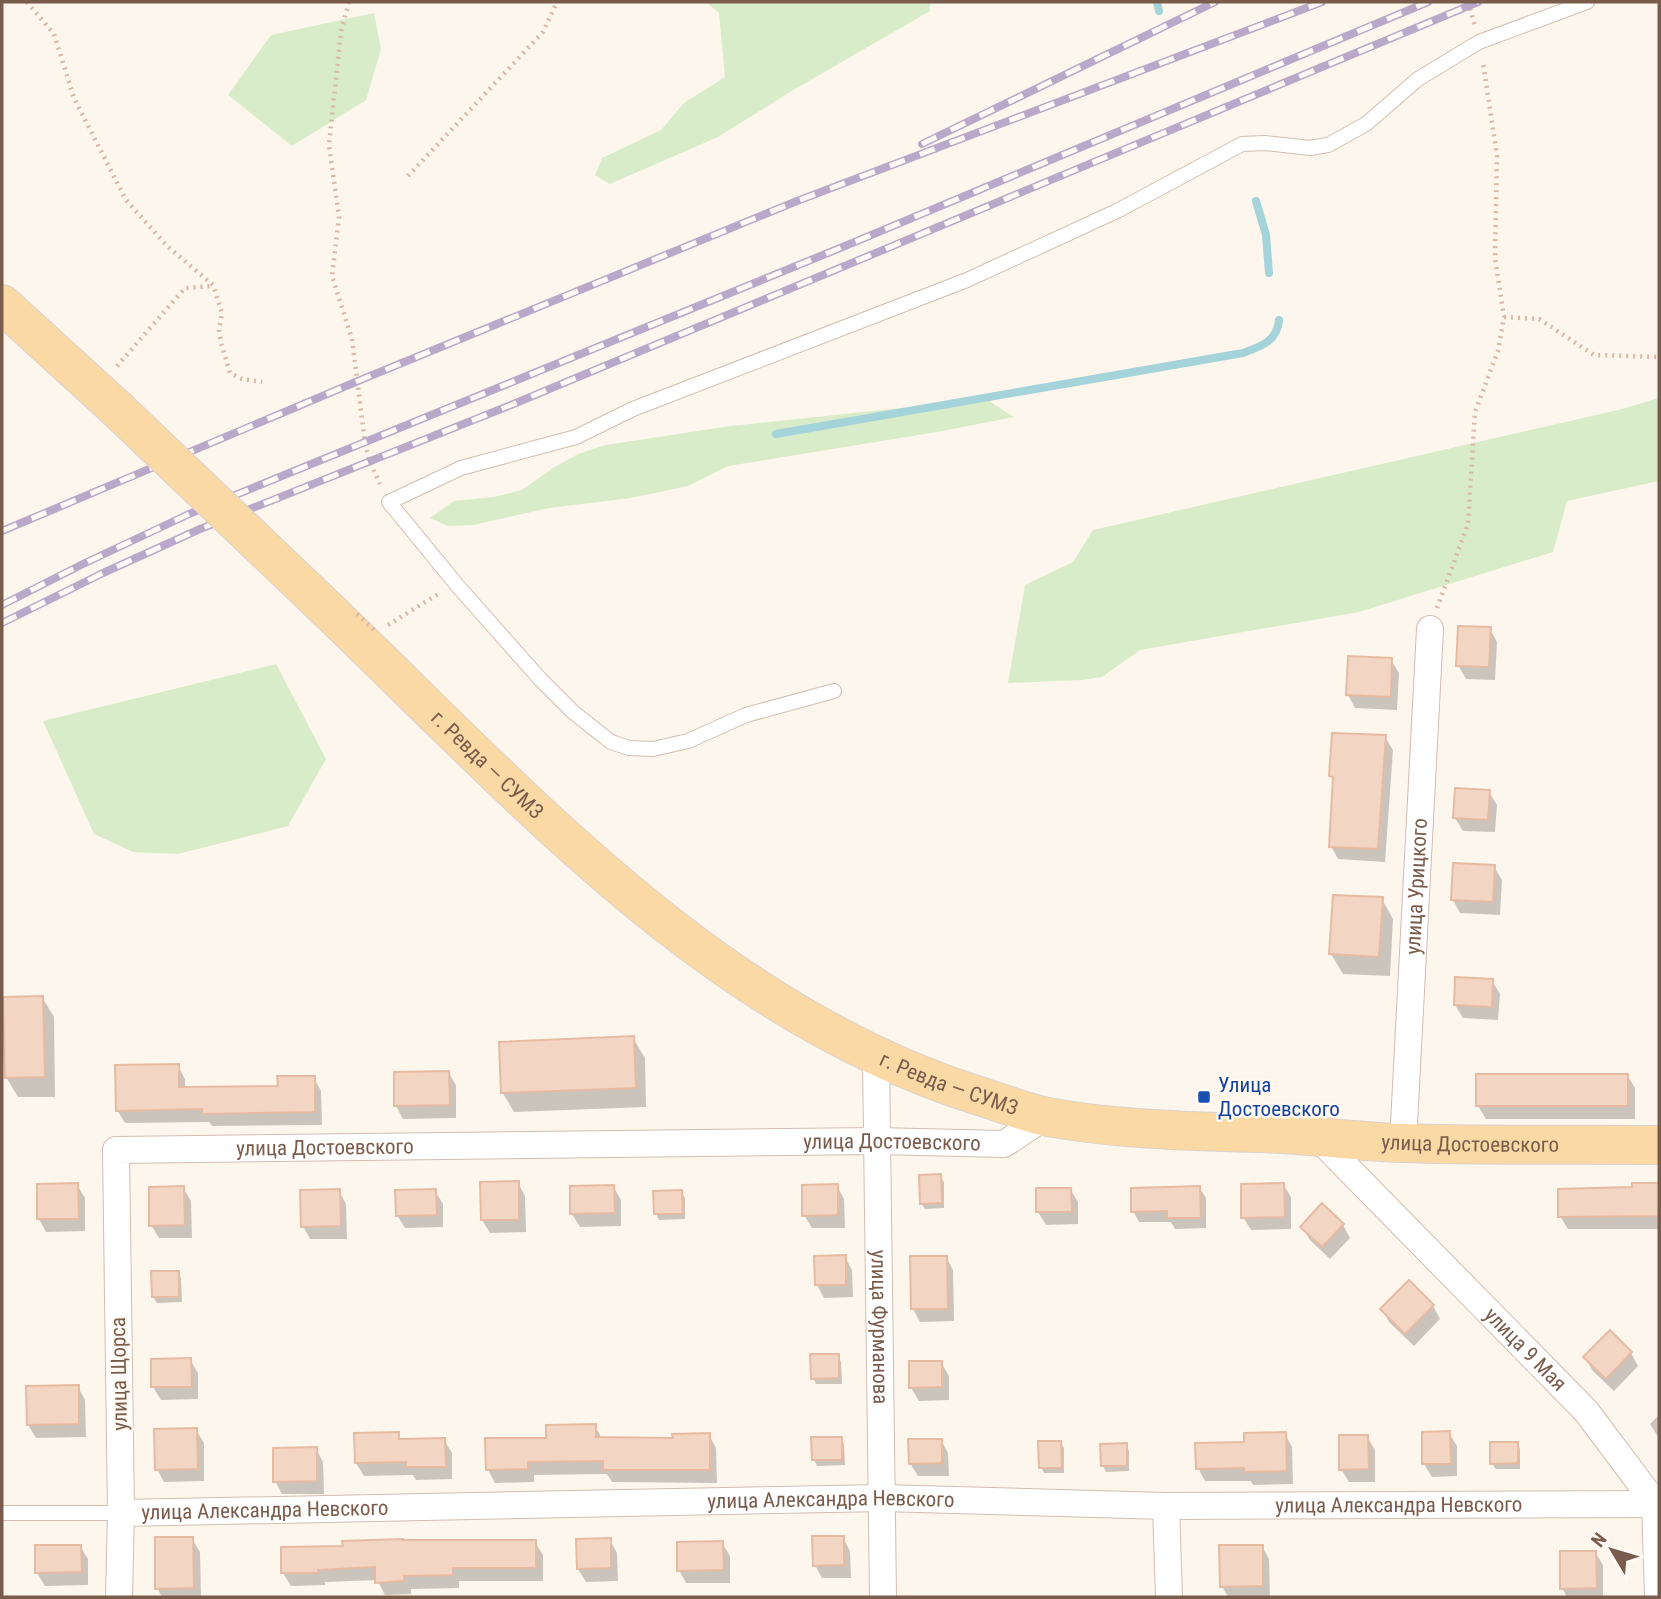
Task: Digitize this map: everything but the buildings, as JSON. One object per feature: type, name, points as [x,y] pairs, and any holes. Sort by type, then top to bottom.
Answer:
[{"type":"main road","name":"г. Ревда — СУМЗ","points":[[2,304],[116,408],[598,870],[700,950],[800,1017],[876,1057],[949,1086],[1045,1116]]},
{"type":"main road","name":"улица Достоевского","points":[[1045,1116],[1123,1126],[1403,1143],[1659,1145]]},
{"type":"street","name":"улица Урицкого","points":[[1403,1143],[1430,629]]},
{"type":"street","name":"улица Фурманова","points":[[876,1057],[883,1597]]},
{"type":"street","name":"улица Достоевского","points":[[116,1150],[876,1141],[1004,1144],[1045,1116]]},
{"type":"street","name":"улица 9 Мая","points":[[1318,1138],[1586,1411],[1657,1504]]},
{"type":"street","name":"улица Щорса","points":[[116,1150],[121,1513],[118,1597]]},
{"type":"street","name":"улица Александра Невского","points":[[121,1513],[882,1499],[1166,1506],[1657,1504]]},
{"type":"street","points":[[1657,1504],[1658,1597]]},
{"type":"street","points":[[1166,1506],[1169,1597]]},
{"type":"lane","points":[[834,691],[746,715],[688,741],[653,749],[629,748],[611,742],[573,712],[540,679],[456,584],[389,502],[461,468],[576,437],[633,409],[967,280],[1117,211],[1242,144],[1265,143],[1310,148],[1328,145],[1366,124],[1418,79],[1479,42],[1587,2]]},
{"type":"lane","name":"улица Александра Невского","points":[[2,1513],[121,1513]]},
{"type":"path","points":[[27,2],[54,34],[74,98],[126,200],[167,246],[213,285],[222,313],[219,330],[230,373],[242,379],[262,382]]},
{"type":"path","points":[[349,2],[341,31],[329,145],[339,216],[331,276],[352,340],[369,460],[389,502]]},
{"type":"path","points":[[408,176],[542,32],[556,2]]},
{"type":"path","points":[[1430,629],[1468,524],[1475,412],[1498,351],[1504,317],[1496,258],[1497,156],[1479,42]]},
{"type":"path","points":[[114,369],[185,288],[213,285]]},
{"type":"path","points":[[1504,317],[1539,320],[1594,355],[1659,357]]},
{"type":"path","points":[[376,632],[456,584]]},
{"type":"green space","points":[[706,2],[930,2],[930,11],[718,137],[610,184],[595,175],[602,158],[661,130],[684,103],[725,77],[719,13]]},
{"type":"green space","points":[[374,13],[381,49],[366,100],[292,146],[228,95],[271,35]]},
{"type":"green space","points":[[1659,398],[1659,481],[1567,501],[1553,552],[1359,612],[1140,650],[1102,677],[1008,683],[1025,585],[1073,562],[1093,530],[1618,410]]},
{"type":"green space","points":[[986,399],[1014,417],[728,466],[688,486],[631,498],[549,508],[473,525],[448,526],[430,518],[454,501],[494,497],[522,490],[578,454],[606,445],[730,426]]},
{"type":"green space","points":[[276,664],[326,759],[288,826],[178,854],[133,852],[94,834],[43,721]]},
{"type":"waterway","points":[[1157,2],[1159,11]]},
{"type":"waterway","points":[[1256,201],[1266,235],[1269,273]]},
{"type":"waterway","points":[[776,434],[1243,353],[1272,338],[1279,320]]},
{"type":"railway","points":[[922,144],[1215,2]]},
{"type":"railway","points":[[2,531],[797,201],[1322,2]]},
{"type":"railway","points":[[2,605],[189,514],[845,246],[1428,2]]},
{"type":"railway","points":[[2,623],[200,529],[511,405],[1478,2]]},
{"type":"place","name":"Улица Достоевского","points":[[1204,1097]]}]
